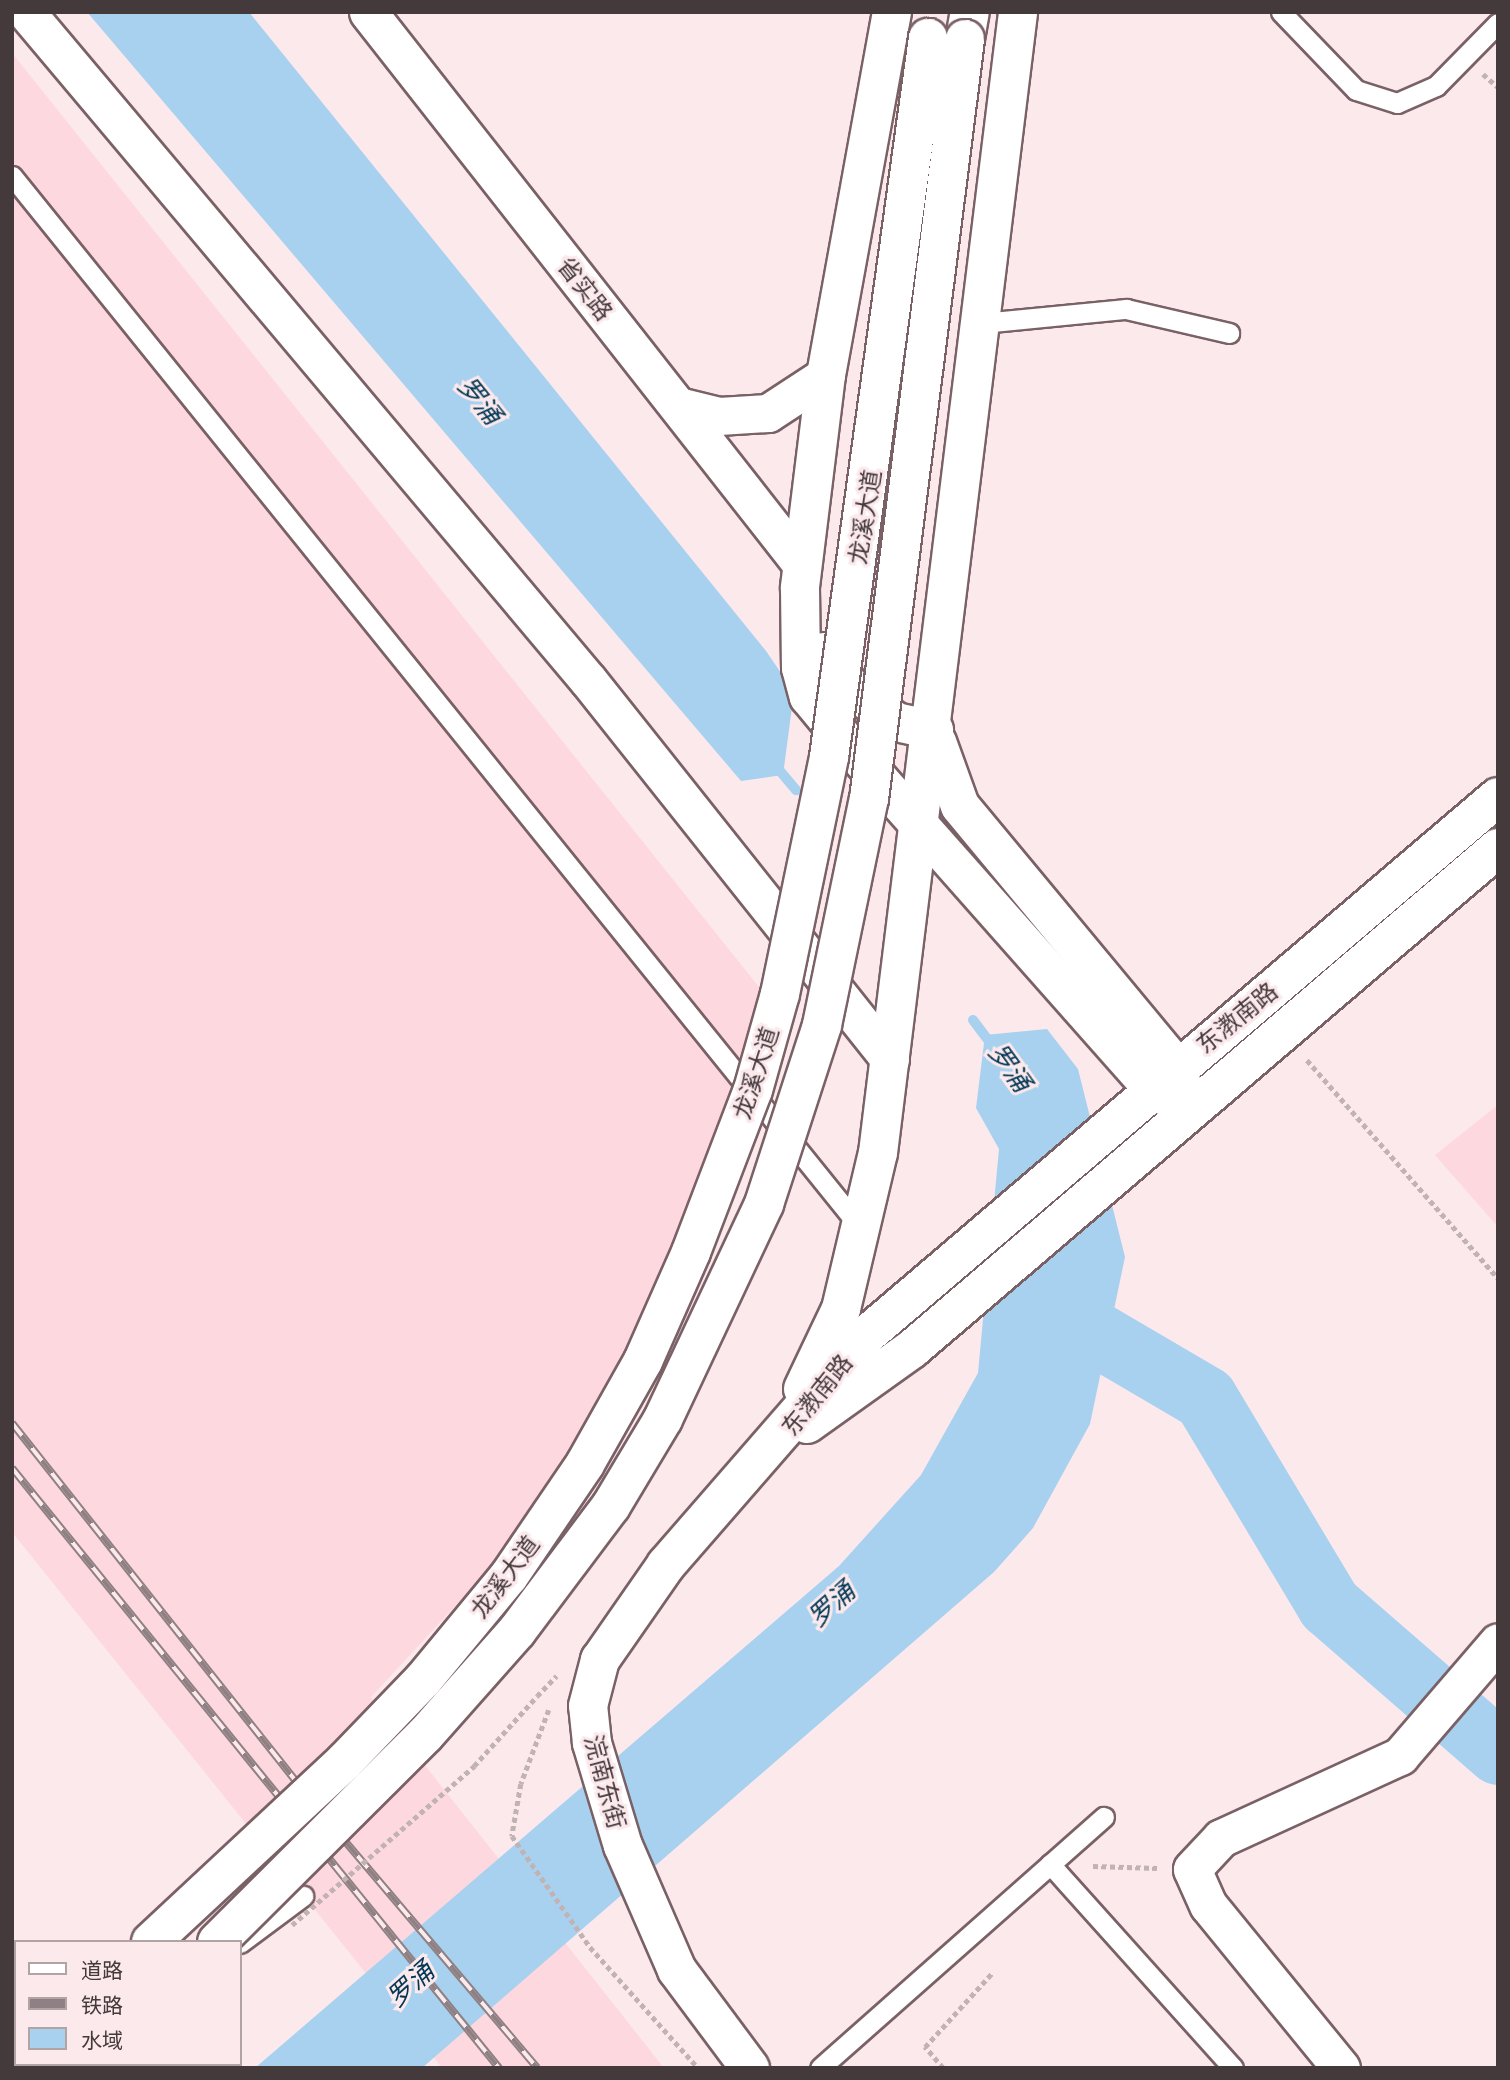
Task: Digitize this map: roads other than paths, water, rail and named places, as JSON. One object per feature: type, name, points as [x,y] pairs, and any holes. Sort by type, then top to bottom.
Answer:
[{"type":"street","points":[[26,12],[588,680],[890,1060]]},
{"type":"street","name":"省实路","points":[[368,12],[678,406],[801,577]]},
{"type":"street","points":[[892,12],[826,375],[801,577],[797,632],[809,696],[920,823],[1165,1077]]},
{"type":"street","points":[[779,1442],[841,1309],[863,1231],[890,1060],[934,730],[1018,12]]},
{"type":"street","name":"龙溪大道","points":[[152,1940],[344,1762],[424,1680],[509,1576],[630,1384],[691,1252],[753,1090],[780,994],[829,757],[929,25]]},
{"type":"street","name":"龙溪大道","points":[[219,1940],[425,1735],[517,1631],[611,1506],[663,1419],[764,1204],[822,1025],[869,799],[968,26]]},
{"type":"street","points":[[678,406],[719,416],[768,413],[826,375]]},
{"type":"street","points":[[801,577],[818,644],[852,689],[896,722],[934,730]]},
{"type":"street","points":[[934,730],[960,806],[1188,1110]]},
{"type":"street","name":"东漖南路","points":[[779,1442],[863,1338],[1113,1120],[1498,797]]},
{"type":"street","name":"东漖南路","points":[[779,1442],[852,1395],[957,1309],[1498,848]]},
{"type":"street","name":"浣南东街","points":[[750,2068],[677,1970],[652,1917],[602,1789],[592,1743],[588,1706],[600,1660],[666,1565],[779,1442]]},
{"type":"street","points":[[1341,2068],[1208,1905],[1192,1869],[1220,1838],[1400,1756],[1487,1651]]},
{"type":"lane","points":[[1281,12],[1356,90],[1397,103],[1436,86],[1498,23]]},
{"type":"lane","points":[[12,176],[863,1231]]},
{"type":"lane","points":[[982,323],[1126,309],[1229,333]]},
{"type":"lane","points":[[820,2068],[1104,1817]]},
{"type":"lane","points":[[1050,1864],[1233,2068]]},
{"type":"lane","points":[[242,1942],[303,1896]]},
{"type":"water","points":[[87,12],[249,12],[766,651],[794,692],[783,775],[741,781]]},
{"type":"water","points":[[1047,1029],[1078,1069],[1125,1257],[1090,1424],[1033,1528],[994,1572],[422,2068],[255,2068],[839,1566],[921,1475],[978,1373],[999,1149],[976,1108],[985,1035]]},
{"type":"waterway","name":"罗涌","points":[[775,765],[796,790]]},
{"type":"waterway","name":"罗涌","points":[[973,1020],[991,1044]]},
{"type":"waterway","points":[[1055,1310],[1205,1398],[1329,1605],[1498,1752]]},
{"type":"railway","points":[[12,1423],[316,1807],[537,2068]]},
{"type":"railway","points":[[12,1468],[499,2068]]}]
